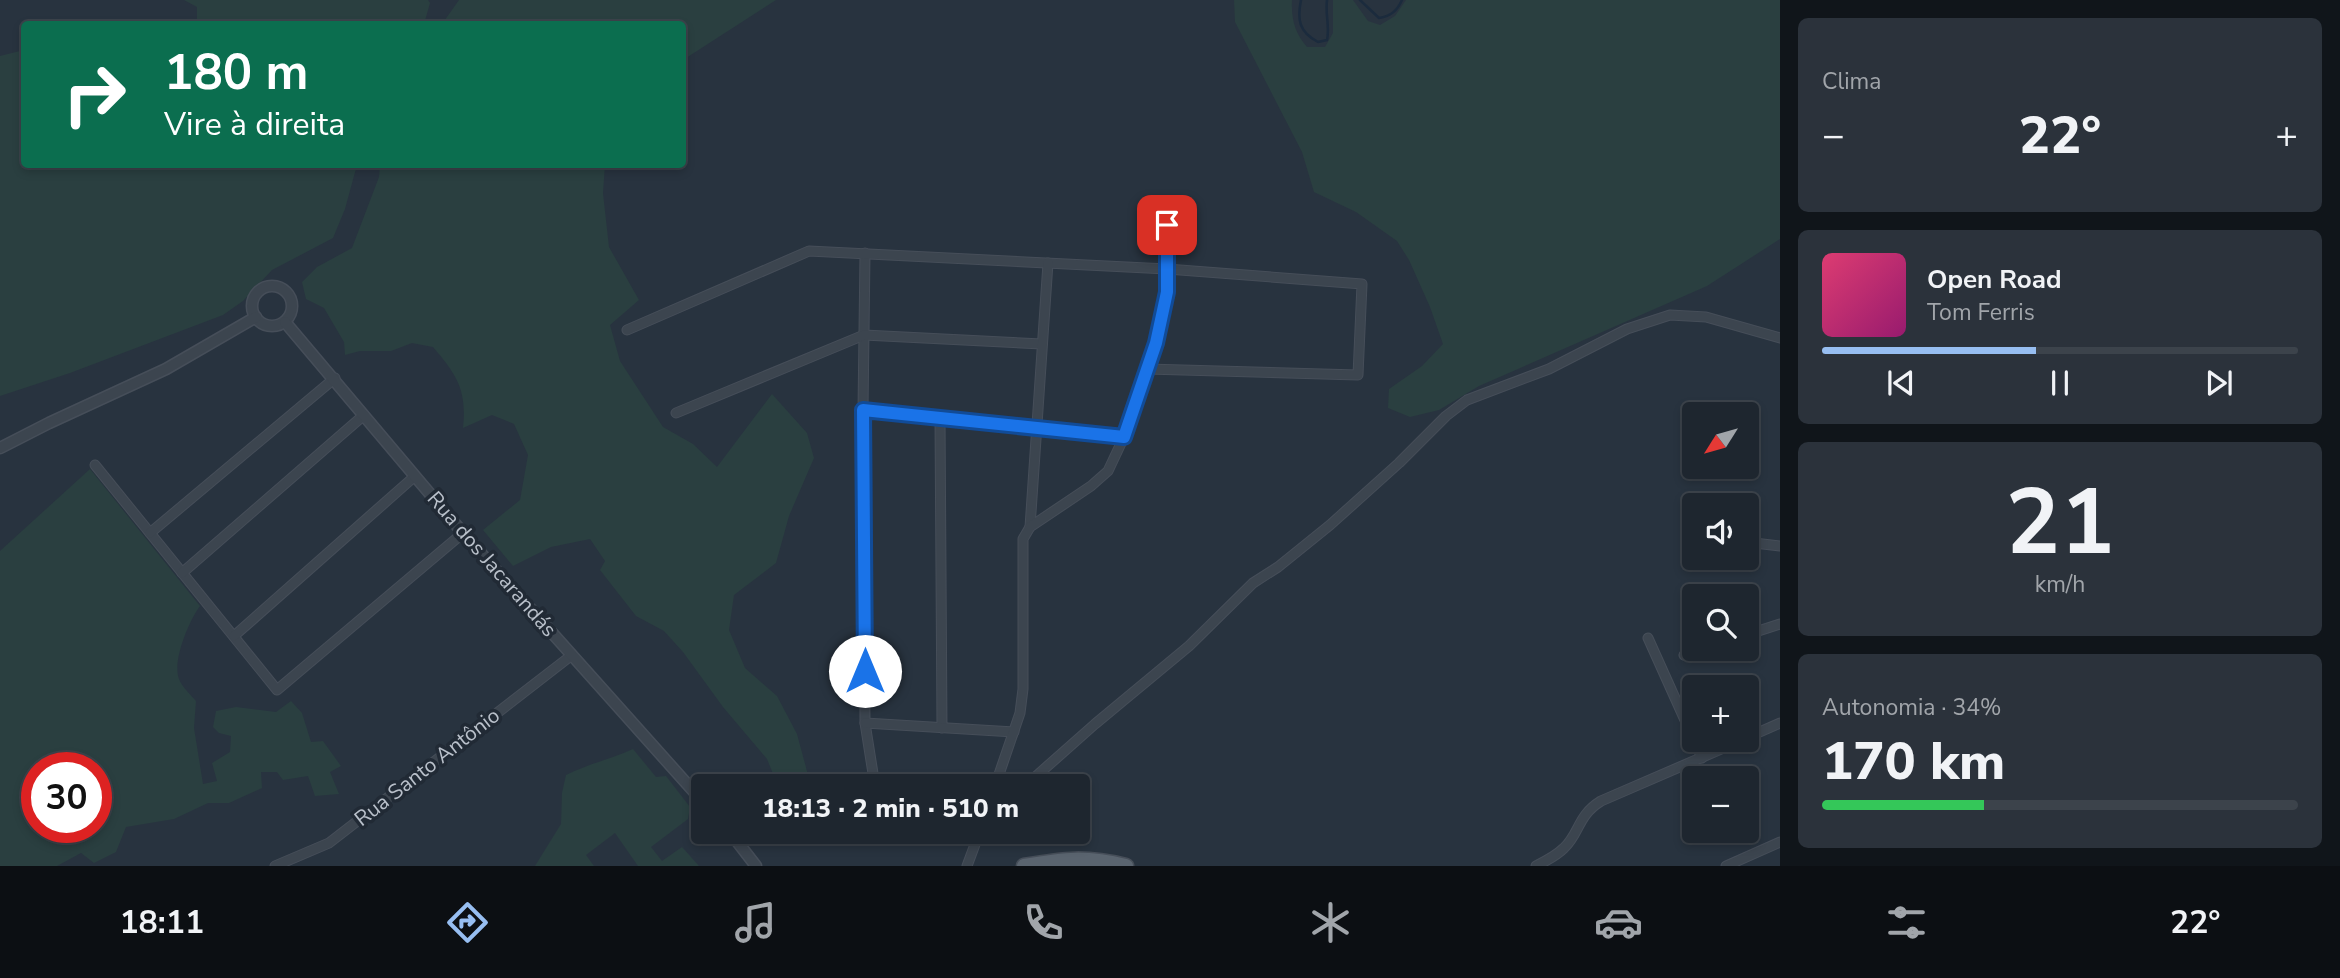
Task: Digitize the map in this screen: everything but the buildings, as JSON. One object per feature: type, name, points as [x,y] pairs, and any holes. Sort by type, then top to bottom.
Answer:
[{"type":"main road","points":[[1024,866],[1072,858],[1126,866]]},
{"type":"street","points":[[999,774],[1020,713],[1023,689],[1023,539],[1030,527],[1091,486],[1108,471],[1124,437],[1156,343],[1167,292],[1167,203]]},
{"type":"street","points":[[627,330],[809,251],[1167,269],[1362,284],[1358,375],[1147,369]]},
{"type":"street","points":[[865,253],[865,723],[873,774]]},
{"type":"street","points":[[1030,527],[1048,263]]},
{"type":"street","points":[[275,286],[284,290],[292,301],[290,314],[278,325],[270,326],[256,317],[253,309],[256,295],[262,289],[275,286]]},
{"type":"street","points":[[1038,774],[1189,646],[1253,583],[1278,567],[1330,524],[1399,463],[1446,416],[1467,400],[1549,369],[1627,329],[1670,315],[1706,317],[1780,338]]},
{"type":"street","points":[[0,448],[166,369],[256,317]]},
{"type":"street","name":"Rua dos Jacarandás","points":[[285,321],[463,533],[691,788]]},
{"type":"street","points":[[676,413],[864,335],[1042,344]]},
{"type":"street","points":[[150,533],[335,378]]},
{"type":"street","points":[[863,410],[1124,437]]},
{"type":"street","points":[[182,573],[364,415]]},
{"type":"street","points":[[940,418],[942,728]]},
{"type":"street","points":[[95,465],[277,690],[463,533]]},
{"type":"street","points":[[234,636],[415,476]]},
{"type":"street","points":[[1759,544],[1780,546]]},
{"type":"street","points":[[1759,631],[1780,624]]},
{"type":"street","points":[[1648,638],[1702,758]]},
{"type":"street","name":"Rua Santo Antônio","points":[[275,866],[329,843],[572,655]]},
{"type":"street","points":[[865,723],[1014,732]]},
{"type":"street","points":[[1759,732],[1780,723]]},
{"type":"street","points":[[1536,866],[1565,847],[1591,807],[1615,793],[1715,752]]},
{"type":"street","points":[[1726,866],[1780,842]]},
{"type":"street","points":[[739,844],[757,866]]},
{"type":"street","points":[[967,866],[975,844]]},
{"type":"green space","points":[[184,0],[428,0],[430,3],[425,21],[197,21],[197,7]]},
{"type":"green space","points":[[459,0],[776,0],[686,58],[686,21],[444,21]]},
{"type":"green space","points":[[1234,0],[1292,0],[1295,25],[1303,42],[1307,47],[1325,47],[1333,33],[1333,0],[1353,0],[1368,21],[1380,25],[1395,16],[1406,0],[1780,0],[1780,239],[1707,286],[1479,386],[1439,410],[1410,417],[1388,408],[1389,389],[1422,366],[1443,344],[1430,307],[1409,260],[1397,241],[1356,212],[1314,192],[1302,152],[1235,22]]},
{"type":"green space","points":[[21,51],[21,168],[356,168],[345,209],[333,238],[272,270],[243,301],[223,315],[70,373],[0,396],[0,56]]},
{"type":"green space","points":[[380,168],[605,168],[603,193],[609,247],[639,300],[610,325],[620,361],[663,427],[693,444],[717,467],[772,394],[807,433],[814,458],[789,516],[776,563],[734,595],[729,630],[745,668],[777,696],[797,734],[808,774],[773,774],[767,759],[723,707],[683,652],[664,631],[636,616],[600,570],[605,561],[590,539],[551,547],[513,566],[483,530],[520,500],[528,455],[514,424],[492,415],[463,428],[462,393],[454,375],[433,347],[412,343],[391,351],[360,351],[345,355],[344,342],[324,308],[306,299],[302,282],[317,267],[352,248],[379,177]]},
{"type":"green space","points":[[90,469],[200,606],[183,641],[177,671],[182,685],[196,701],[194,728],[203,784],[217,781],[212,763],[230,752],[231,736],[219,733],[213,727],[216,711],[236,707],[276,712],[291,701],[302,713],[311,742],[323,741],[341,766],[330,772],[339,794],[315,796],[308,776],[283,780],[277,772],[261,772],[262,788],[229,803],[208,803],[174,819],[126,827],[116,852],[94,863],[81,853],[57,866],[0,866],[0,551]]},
{"type":"green space","points":[[633,749],[656,777],[666,776],[690,807],[688,819],[651,847],[662,861],[682,847],[699,866],[638,866],[615,833],[586,855],[594,866],[535,866],[561,824],[562,793],[566,775]]},
{"type":"waterway","points":[[1301,0],[1299,14],[1303,30],[1318,42],[1327,40],[1327,0]]},
{"type":"waterway","points":[[1360,0],[1379,18],[1393,12],[1402,0]]},
{"type":"route","points":[[865,671],[863,410],[1124,437],[1156,343],[1167,292],[1167,225]]}]
